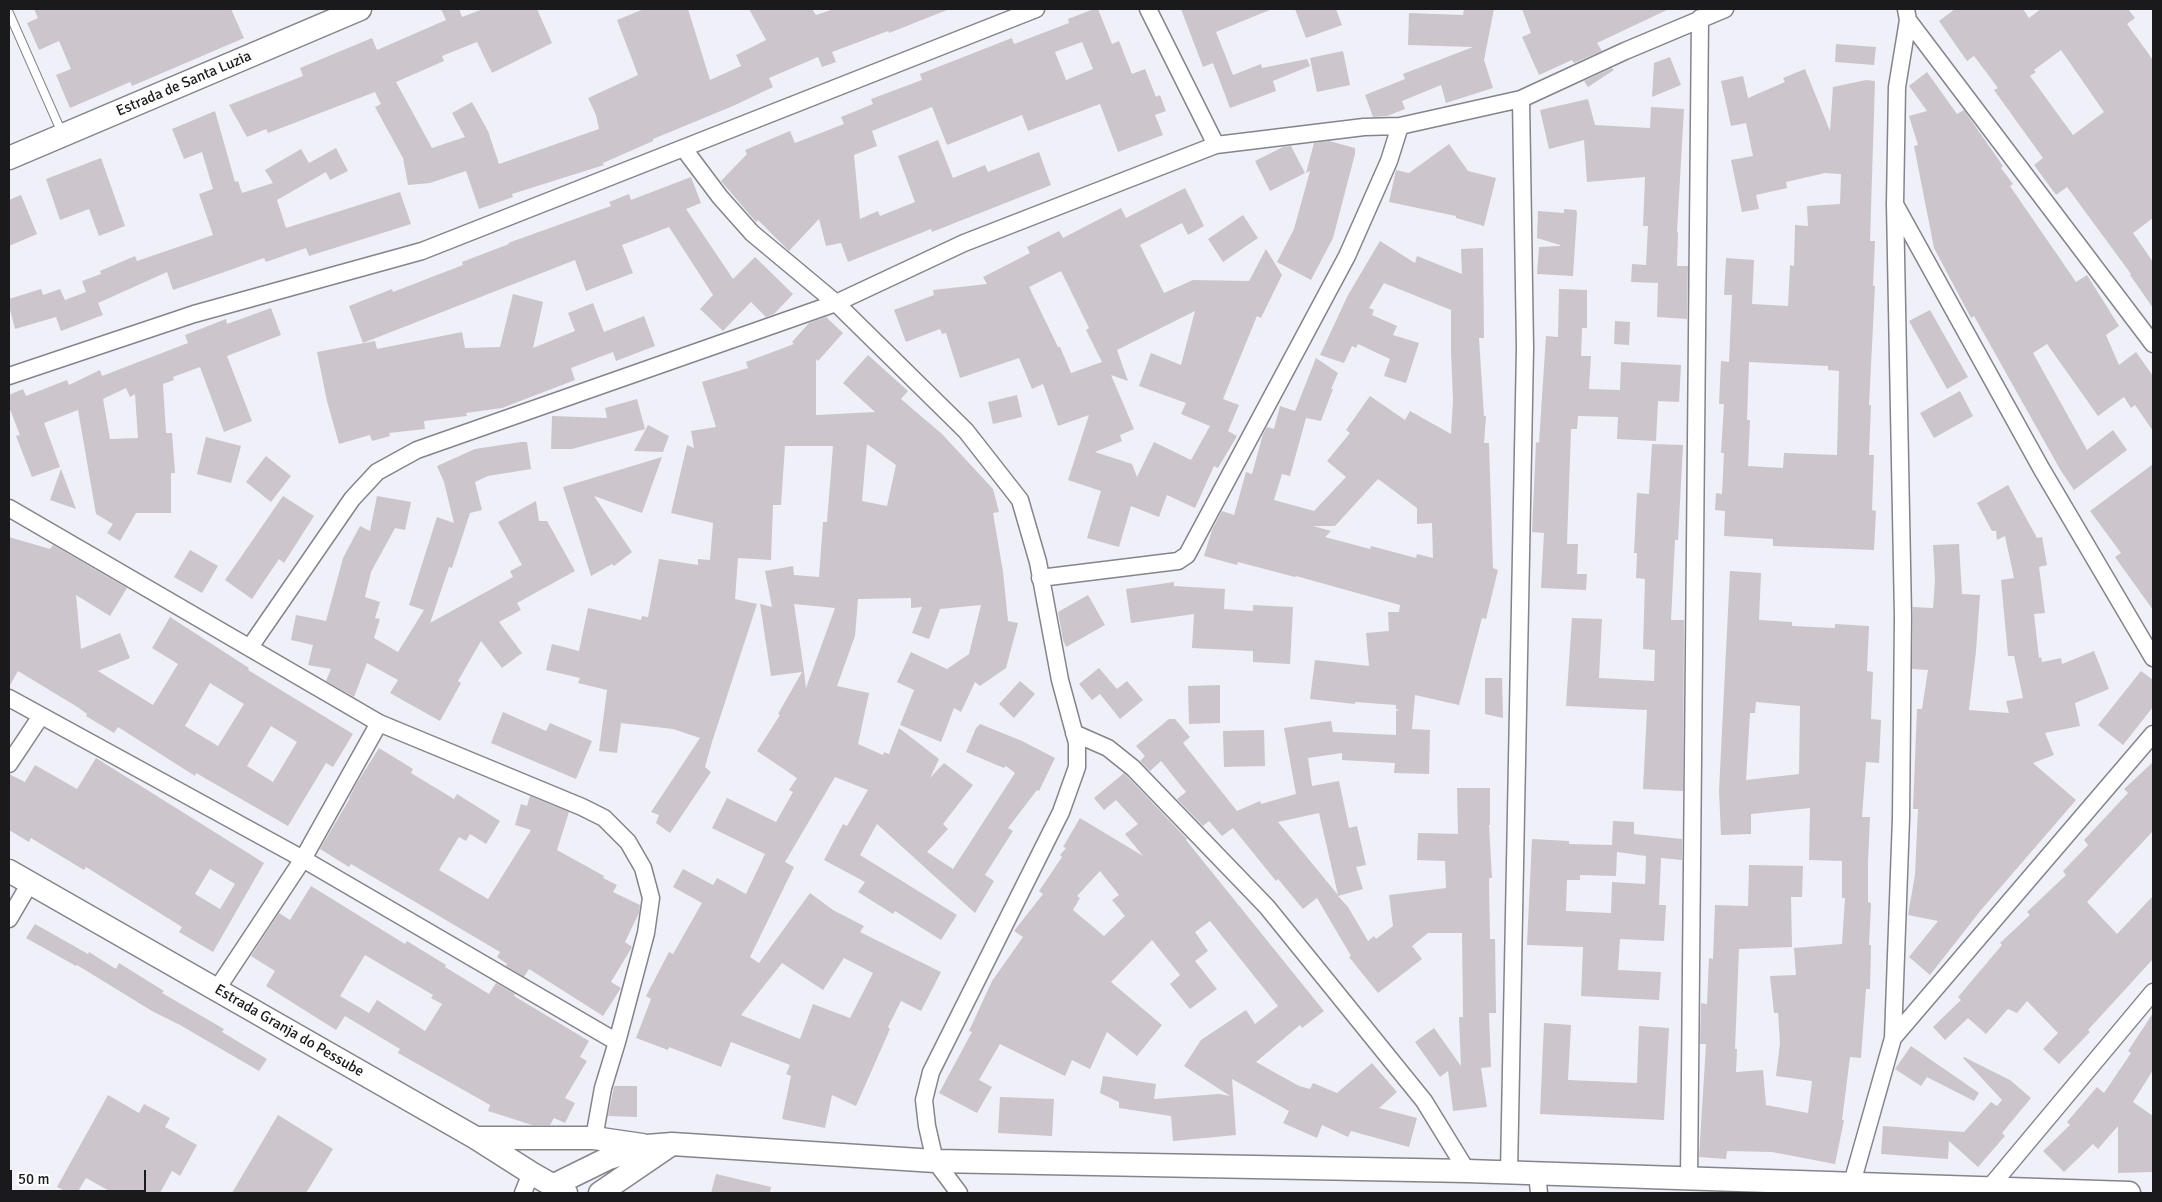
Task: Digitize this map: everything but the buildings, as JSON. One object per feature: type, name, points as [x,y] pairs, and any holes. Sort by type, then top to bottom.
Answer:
[{"type":"street","name":"Estrada de Santa Luzia","points":[[9,158],[360,9]]},
{"type":"street","points":[[9,376],[194,314],[422,251],[1036,9]]},
{"type":"street","points":[[1148,9],[1216,144]]},
{"type":"street","points":[[250,647],[352,499],[377,472],[417,450],[836,303],[964,243],[1216,144],[1364,127],[1400,126],[1521,100],[1700,18],[1725,9]]},
{"type":"street","points":[[1852,1183],[1893,1038],[1901,818],[1903,616],[1895,204],[1897,87],[1907,14]]},
{"type":"street","points":[[1907,14],[2153,344]]},
{"type":"street","points":[[1689,1179],[1700,18]]},
{"type":"street","points":[[1509,1173],[1525,348],[1521,100]]},
{"type":"street","points":[[1040,578],[1178,561],[1187,555],[1347,256],[1389,161],[1400,126]]},
{"type":"street","points":[[684,149],[720,197],[752,233],[836,303],[966,431],[1020,500],[1040,578],[1060,680],[1077,743],[1077,767],[1061,812],[931,1072],[924,1100],[927,1126],[935,1161],[959,1193]]},
{"type":"street","points":[[1895,204],[2041,468],[2153,658]]},
{"type":"street","points":[[9,508],[378,723],[582,807],[604,818],[628,842],[643,868],[651,898],[646,932],[603,1088],[594,1138]]},
{"type":"street","points":[[9,698],[302,859],[617,1042]]},
{"type":"street","points":[[9,764],[40,716]]},
{"type":"street","points":[[216,989],[302,859],[378,723]]},
{"type":"street","points":[[1074,733],[1108,748],[1133,768],[1267,907],[1424,1102],[1467,1171]]},
{"type":"street","points":[[1893,1038],[2153,734]]},
{"type":"street","name":"Estrada Granja do Pessube","points":[[9,871],[476,1138],[527,1183],[560,1189]]},
{"type":"street","points":[[9,918],[30,883]]},
{"type":"street","points":[[1987,1191],[2153,992]]},
{"type":"street","points":[[476,1138],[594,1138],[648,1146]]},
{"type":"street","points":[[600,1193],[672,1144]]},
{"type":"street","points":[[560,1189],[608,1158],[648,1146],[672,1144],[935,1161],[1467,1171],[1509,1173],[1538,1184],[1689,1179],[1852,1183],[1987,1191],[2129,1193]]},
{"type":"street","points":[[632,1193],[637,1169]]},
{"type":"lane","points":[[9,14],[63,135]]}]
